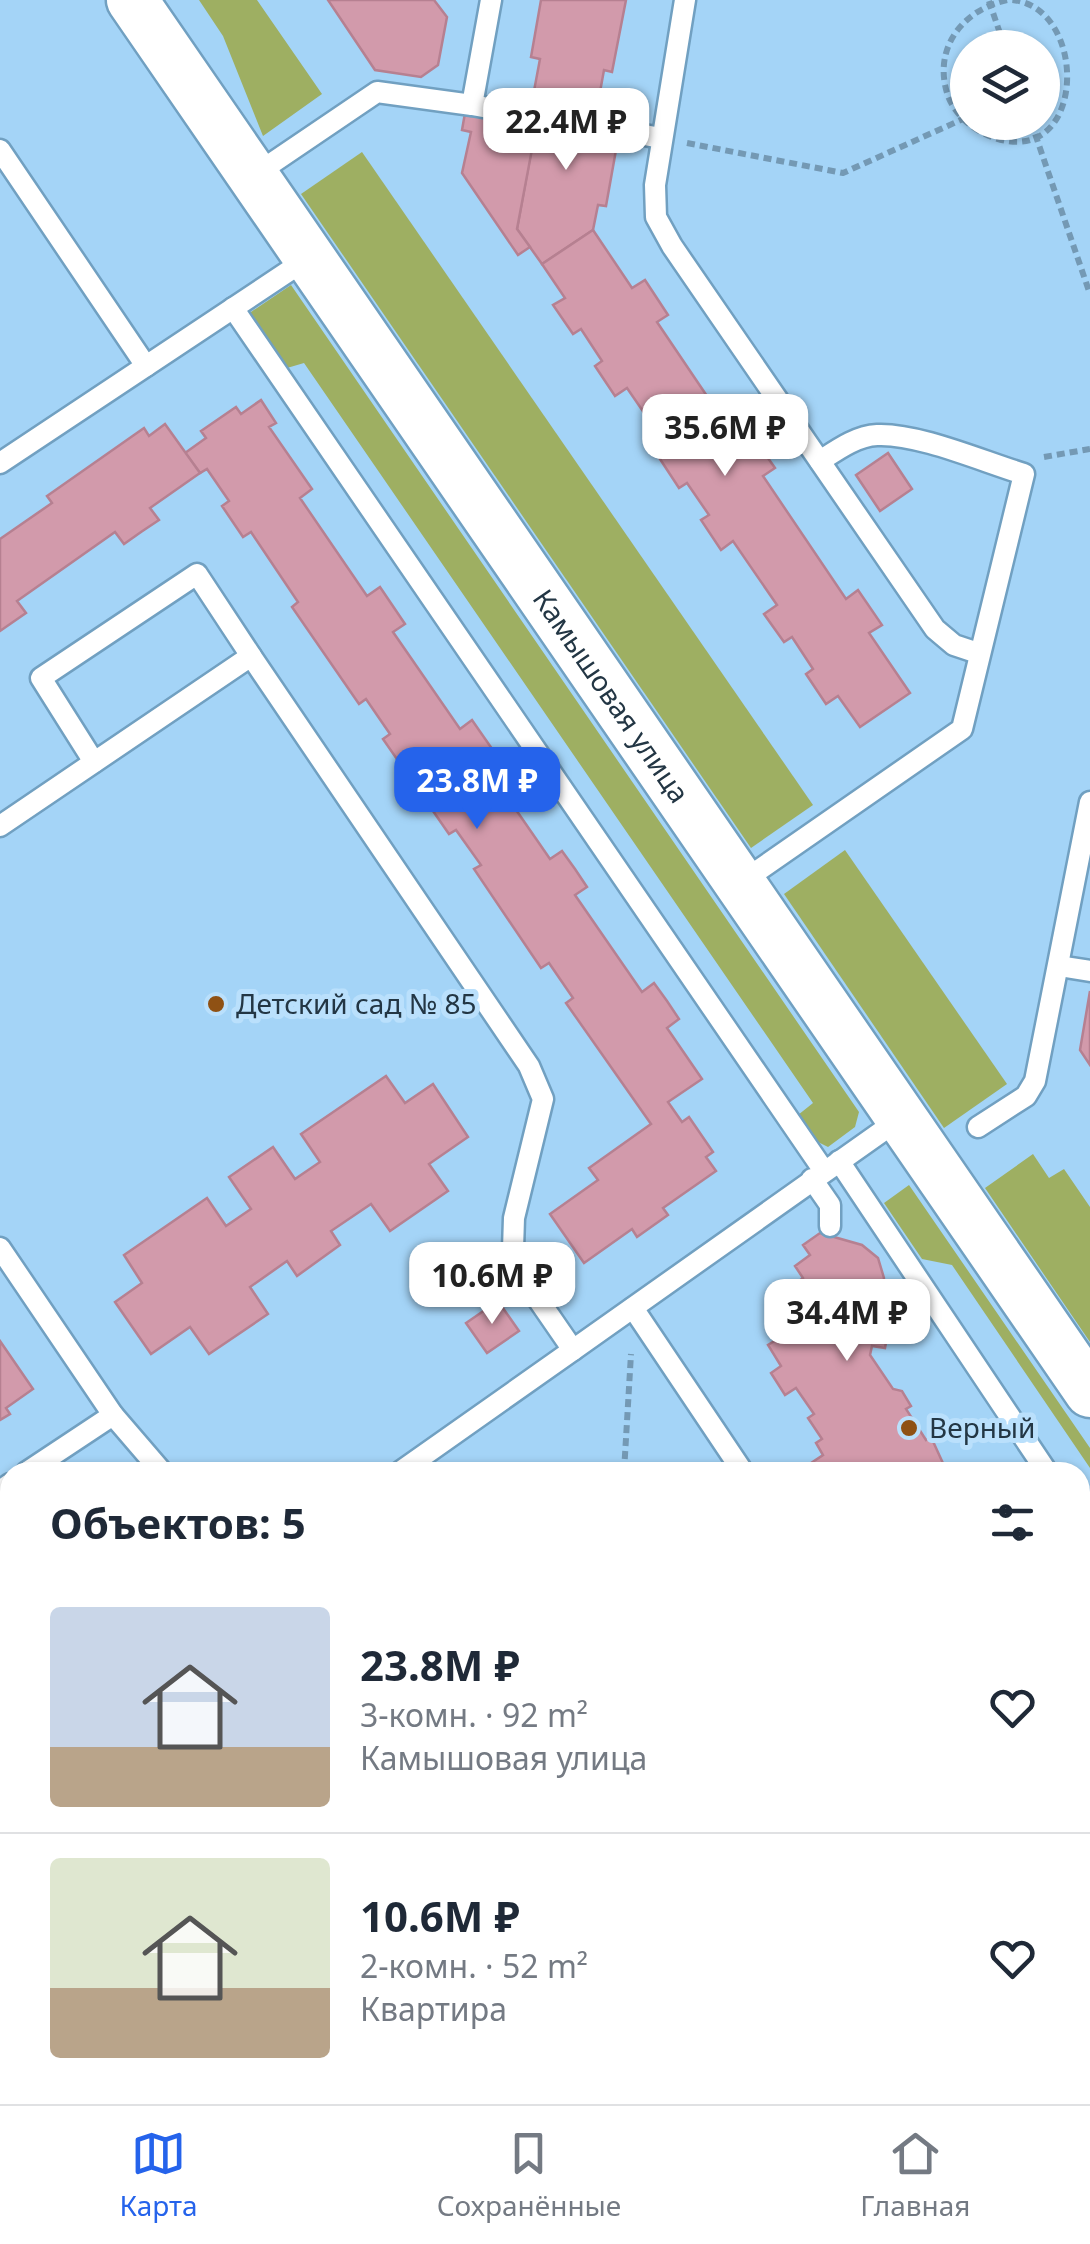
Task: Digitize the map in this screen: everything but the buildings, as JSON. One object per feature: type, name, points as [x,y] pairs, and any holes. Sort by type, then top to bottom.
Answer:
[{"type":"street","name":"Камышовая улица","points":[[132,0],[1090,1392]]},
{"type":"lane","points":[[472,105],[491,0]]},
{"type":"lane","points":[[685,0],[661,138],[656,217],[935,629],[954,645],[978,653]]},
{"type":"lane","points":[[253,176],[377,92],[538,117]]},
{"type":"lane","points":[[611,129],[661,138]]},
{"type":"lane","points":[[0,150],[146,366]]},
{"type":"lane","points":[[0,463],[310,257]]},
{"type":"lane","points":[[232,308],[825,1170],[1041,1462]]},
{"type":"lane","points":[[740,883],[962,729],[1024,474],[903,438],[877,435],[852,442],[820,461]]},
{"type":"lane","points":[[94,762],[41,678],[197,574],[529,1066],[543,1099],[514,1218],[512,1250],[522,1276],[573,1350]]},
{"type":"lane","points":[[0,826],[251,656]]},
{"type":"lane","points":[[978,1127],[1026,1096],[1035,1081],[1090,802]]},
{"type":"lane","points":[[1059,966],[1090,971]]},
{"type":"lane","points":[[414,1462],[901,1118]]},
{"type":"lane","points":[[825,1170],[830,1226]]},
{"type":"lane","points":[[0,1248],[112,1415],[153,1462]]},
{"type":"lane","points":[[633,1308],[735,1462]]},
{"type":"lane","points":[[42,1462],[112,1415]]},
{"type":"path","points":[[957,30],[990,2],[1010,0],[1044,7],[1060,17]]},
{"type":"path","points":[[990,2],[999,30]]},
{"type":"path","points":[[950,48],[944,64],[950,97]]},
{"type":"path","points":[[1060,122],[1077,102]]},
{"type":"path","points":[[661,138],[843,173],[950,125]]},
{"type":"path","points":[[1037,140],[1090,294]]},
{"type":"path","points":[[1024,474],[1048,454],[1090,449]]},
{"type":"path","points":[[625,1462],[633,1308]]},
{"type":"green space","points":[[199,0],[257,0],[322,94],[263,136],[223,36]]},
{"type":"green space","points":[[362,152],[813,805],[751,848],[301,194]]},
{"type":"green space","points":[[291,285],[859,1112],[855,1127],[828,1147],[816,1141],[798,1115],[813,1103],[304,363],[287,368],[248,314]]},
{"type":"green space","points":[[845,850],[1007,1084],[944,1128],[784,894]]},
{"type":"green space","points":[[1033,1154],[1049,1178],[1064,1169],[1090,1207],[1090,1342],[985,1188]]},
{"type":"green space","points":[[909,1185],[1090,1448],[1090,1462],[1086,1462],[952,1265],[922,1259],[884,1203]]},
{"type":"place","name":"Детский сад № 85","points":[[216,1004]]},
{"type":"place","name":"Верный","points":[[909,1428]]}]
